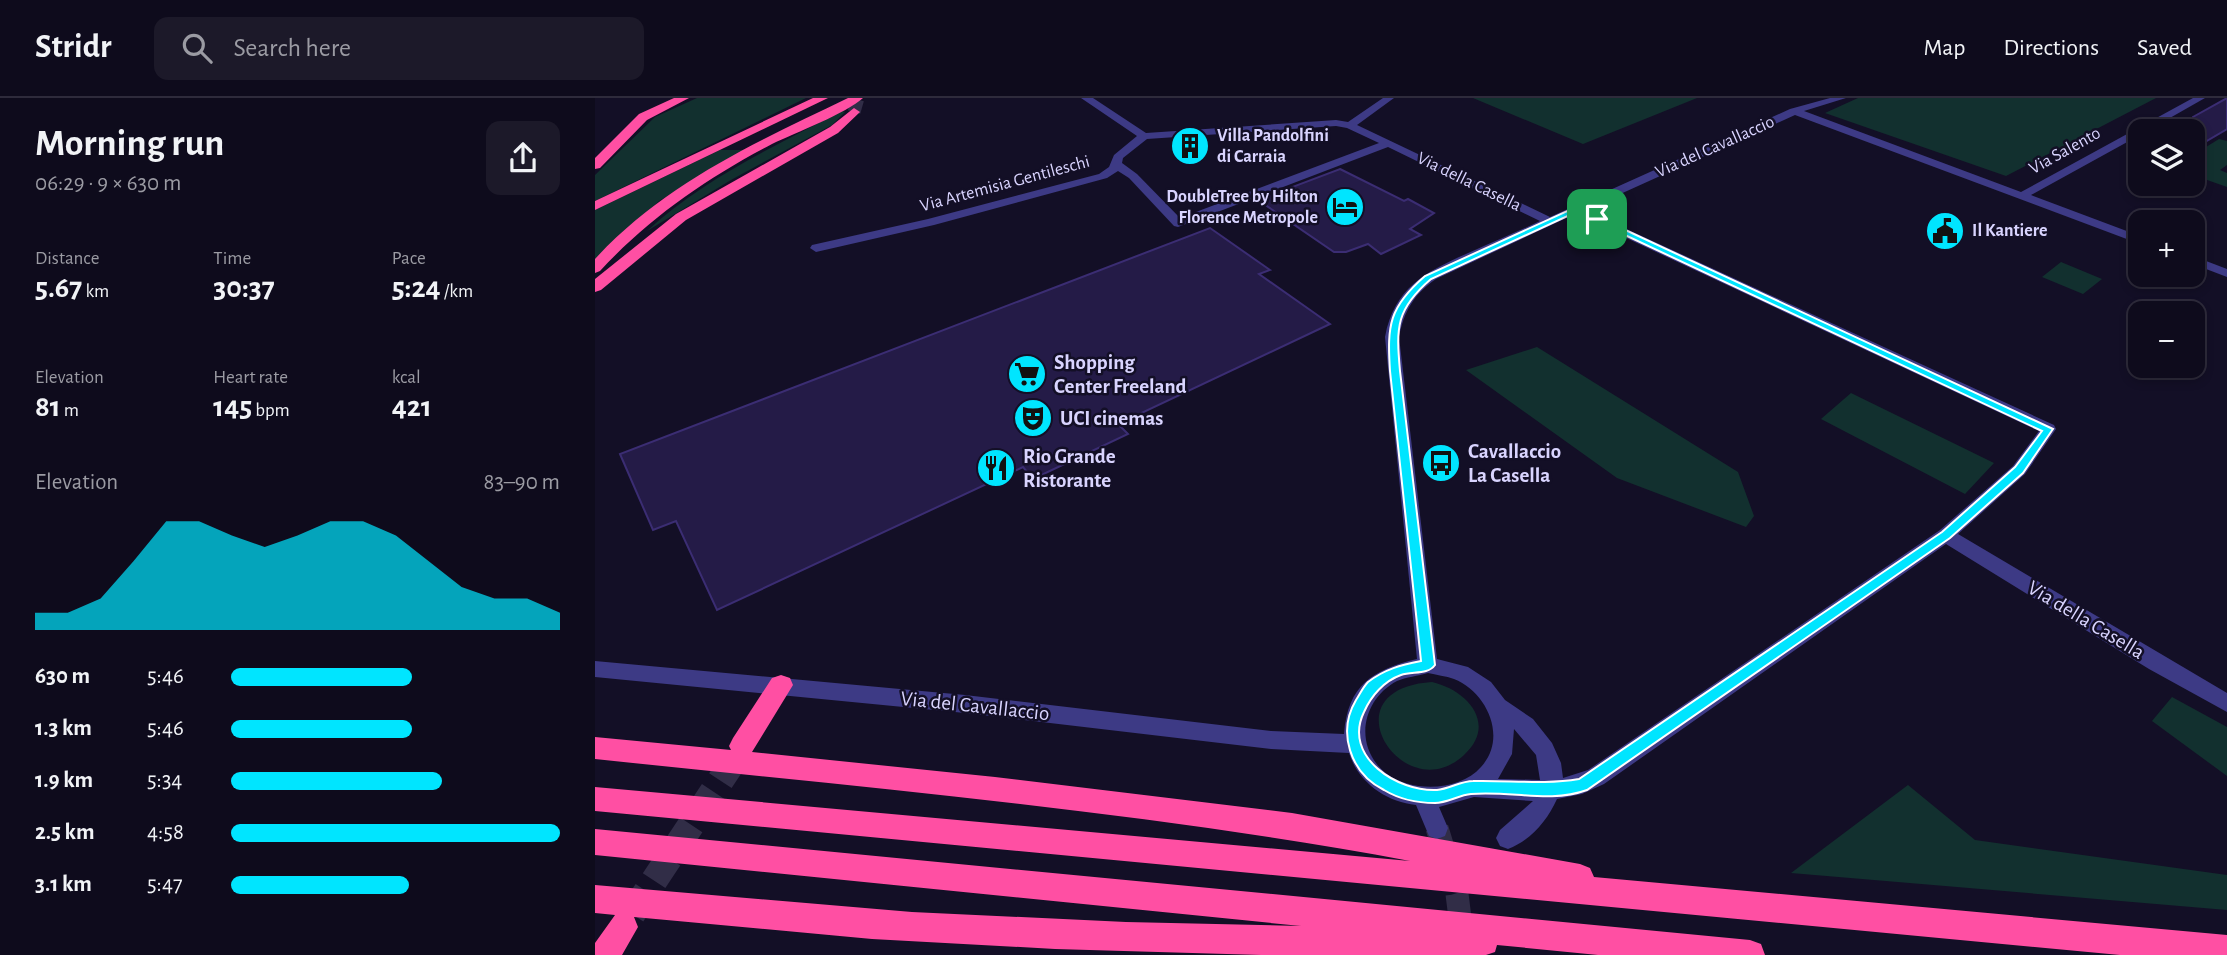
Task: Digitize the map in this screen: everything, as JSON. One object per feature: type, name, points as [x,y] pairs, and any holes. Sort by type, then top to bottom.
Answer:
[{"type":"highway","points":[[595,165],[643,117],[683,98]]},
{"type":"highway","points":[[595,206],[821,98]]},
{"type":"highway","points":[[596,266],[637,226],[679,194],[752,151],[856,105]]},
{"type":"highway","points":[[595,287],[669,226],[834,130],[856,105]]},
{"type":"highway","points":[[743,747],[781,685]]},
{"type":"highway","points":[[595,748],[995,789],[1292,826],[1727,904]]},
{"type":"highway","points":[[595,799],[2227,950]]},
{"type":"highway","points":[[595,842],[1750,955]]},
{"type":"highway","points":[[595,899],[910,927],[1073,936],[1270,942],[1601,941]]},
{"type":"highway","points":[[605,955],[623,928]]},
{"type":"street","points":[[1086,98],[1144,136],[1335,123],[1350,125],[1389,98]]},
{"type":"street","points":[[1797,110],[1817,98]]},
{"type":"street","name":"Via del Cavallaccio","points":[[1428,665],[1392,337],[1394,322],[1408,295],[1428,277],[1576,209],[1797,110],[1841,98]]},
{"type":"street","name":"Via Salento","points":[[2023,195],[2200,98]]},
{"type":"street","name":"Via del Cavallaccio","points":[[1797,110],[2128,235]]},
{"type":"street","name":"Via della Casella","points":[[1350,125],[1550,221]]},
{"type":"street","name":"Via Artemisia Gentileschi","points":[[816,248],[930,222],[1103,176],[1114,169],[1118,157],[1144,136]]},
{"type":"street","points":[[1116,164],[1133,176],[1178,223],[1389,143]]},
{"type":"street","points":[[1470,787],[1550,791],[1582,785],[1597,777],[1946,535],[2019,470],[2048,429],[1576,209]]},
{"type":"street","points":[[2205,265],[2227,273]]},
{"type":"street","name":"Via della Casella","points":[[1946,535],[2156,663],[2227,703]]},
{"type":"street","points":[[1428,665],[1450,668],[1471,676],[1492,695],[1499,707],[1505,724],[1504,742],[1498,760],[1486,775],[1470,787],[1448,795],[1424,797],[1386,785],[1361,760],[1355,744],[1355,713],[1370,688],[1396,671],[1428,665]]},
{"type":"street","name":"Via del Cavallaccio","points":[[595,669],[781,685],[1258,739],[1355,744]]},
{"type":"street","points":[[1499,707],[1525,723],[1543,744],[1553,774],[1550,791],[1541,810],[1508,838]]},
{"type":"street","points":[[1424,797],[1437,828]]},
{"type":"green space","points":[[697,98],[806,98],[595,201],[595,175],[655,117]]},
{"type":"green space","points":[[1473,98],[1697,98],[1583,144]]},
{"type":"green space","points":[[1858,98],[2156,98],[2006,176],[1825,113]]},
{"type":"green space","points":[[842,111],[845,112],[832,125],[731,180],[647,231],[716,179]]},
{"type":"green space","points":[[2219,139],[2227,141],[2227,165],[2220,170],[2227,173],[2227,187],[2205,179],[2205,148]]},
{"type":"green space","points":[[720,150],[745,150],[659,201],[595,265],[595,210]]},
{"type":"green space","points":[[2061,262],[2102,279],[2083,294],[2042,277]]},
{"type":"green space","points":[[1537,347],[1738,472],[1754,516],[1746,527],[1617,478],[1466,370]]},
{"type":"green space","points":[[1851,393],[1994,463],[1965,494],[1821,419]]},
{"type":"green space","points":[[1432,682],[1457,692],[1466,700],[1478,720],[1478,732],[1474,743],[1464,755],[1441,768],[1418,768],[1399,758],[1385,742],[1379,723],[1383,704],[1400,689]]},
{"type":"green space","points":[[2172,697],[2227,727],[2227,776],[2152,721]]},
{"type":"green space","points":[[1908,785],[1975,840],[2227,875],[2227,910],[1791,873]]},
{"type":"building","points":[[2227,98],[2227,129],[2205,142],[2205,119],[2193,117]]},
{"type":"building","name":"DoubleTree by Hilton Florence Metropole","points":[[1340,169],[1434,213],[1410,229],[1421,235],[1381,254],[1368,244],[1346,252],[1334,252],[1258,200]]},
{"type":"building","name":"Shopping Center Freeland","points":[[1210,228],[1270,270],[1259,274],[1330,324],[1118,424],[1128,434],[1033,479],[1023,467],[717,610],[676,521],[653,530],[620,454]]},
{"type":"tunnel","points":[[854,112],[858,98]]},
{"type":"tunnel","points":[[632,914],[740,751]]},
{"type":"tunnel","points":[[1437,828],[1457,894],[1462,934]]},
{"type":"place","name":"Villa Pandolfini di Carraia","points":[[1190,146]]},
{"type":"place","name":"DoubleTree by Hilton Florence Metropole","points":[[1345,207]]},
{"type":"place","name":"Il Kantiere","points":[[1945,231]]},
{"type":"place","name":"Shopping Center Freeland","points":[[1027,374]]},
{"type":"place","name":"UCI cinemas","points":[[1033,418]]},
{"type":"place","name":"Cavallaccio La Casella","points":[[1441,463]]},
{"type":"place","name":"Rio Grande Ristorante","points":[[996,468]]},
{"type":"route","points":[[1576,209],[1597,219],[2048,429],[2019,470],[1946,535],[1597,777],[1582,785],[1550,791],[1470,787],[1437,797],[1404,793],[1386,785],[1361,760],[1353,728],[1355,713],[1370,688],[1396,671],[1428,665],[1392,337],[1397,313],[1402,302],[1419,284],[1441,270],[1576,209]]}]
